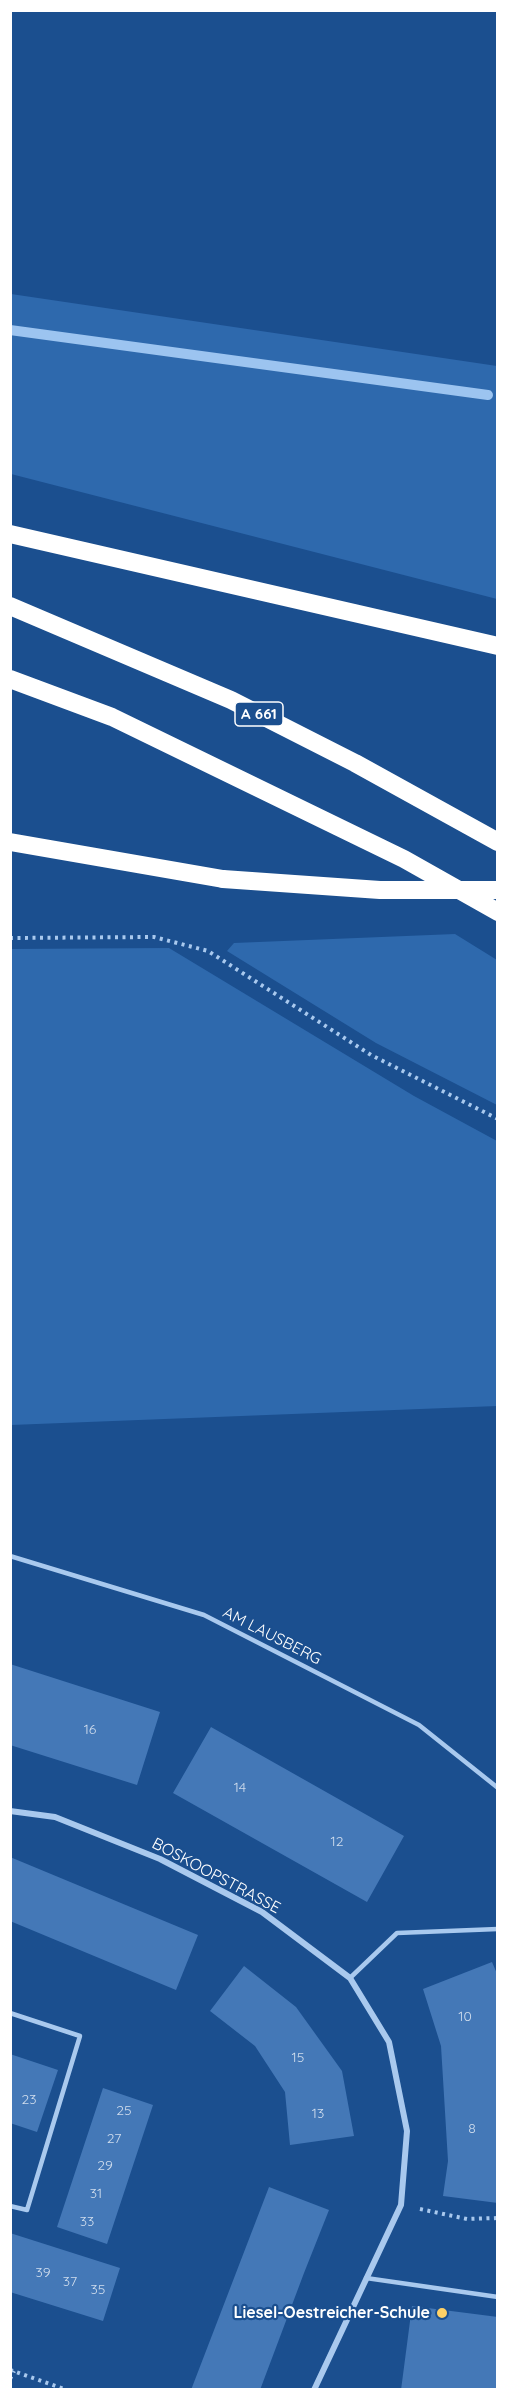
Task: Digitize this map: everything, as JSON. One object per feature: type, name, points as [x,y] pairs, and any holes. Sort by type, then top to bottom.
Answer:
[{"type":"highway","points":[[10,534],[498,646]]},
{"type":"highway","name":"A 661","points":[[10,606],[231,700],[355,763],[498,842]]},
{"type":"highway","points":[[10,679],[112,717],[404,859],[498,912]]},
{"type":"highway","points":[[10,842],[223,879],[380,890],[498,890]]},
{"type":"street","name":"BOSKOOPSTRASSE","points":[[10,1811],[55,1817],[160,1859],[262,1912],[350,1978],[389,2042],[407,2130],[401,2205],[314,2390]]},
{"type":"lane","name":"AM LAUSBERG","points":[[10,1556],[204,1615],[419,1725],[498,1788]]},
{"type":"lane","points":[[350,1978],[397,1933],[498,1929]]},
{"type":"lane","points":[[10,2013],[80,2036],[27,2210],[10,2206]]},
{"type":"lane","points":[[366,2278],[498,2297]]},
{"type":"path","points":[[10,938],[154,937],[208,951],[371,1055],[498,1119]]},
{"type":"path","points":[[401,2205],[467,2219],[498,2218]]},
{"type":"path","points":[[10,2379],[12,2370],[67,2390]]},
{"type":"shaded area","points":[[11,294],[497,366],[497,599],[11,474]]},
{"type":"shaded area","points":[[455,934],[497,960],[497,1105],[376,1043],[227,951],[234,943]]},
{"type":"shaded area","points":[[169,948],[414,1096],[497,1141],[497,1406],[11,1425],[11,949]]},
{"type":"building","points":[[10,1664],[160,1712],[137,1785],[10,1745]]},
{"type":"building","points":[[211,1727],[404,1836],[367,1902],[173,1793]]},
{"type":"building","points":[[10,1857],[198,1935],[176,1990],[10,1921]]},
{"type":"building","points":[[492,1962],[498,1976],[498,2203],[443,2196],[448,2161],[441,2046],[423,1989]]},
{"type":"building","points":[[244,1966],[296,2007],[342,2071],[354,2136],[290,2145],[285,2092],[255,2046],[210,2011]]},
{"type":"building","points":[[10,2054],[58,2070],[37,2132],[10,2123]]},
{"type":"building","points":[[103,2088],[153,2105],[107,2244],[57,2227]]},
{"type":"building","points":[[269,2187],[329,2210],[260,2390],[191,2390]]},
{"type":"building","points":[[10,2233],[120,2268],[103,2321],[10,2292]]},
{"type":"building","points":[[412,2306],[498,2317],[498,2390],[401,2390]]},
{"type":"waterway","points":[[10,330],[488,395]]},
{"type":"place","name":"Liesel-Oestreicher-Schule","points":[[442,2313]]}]
